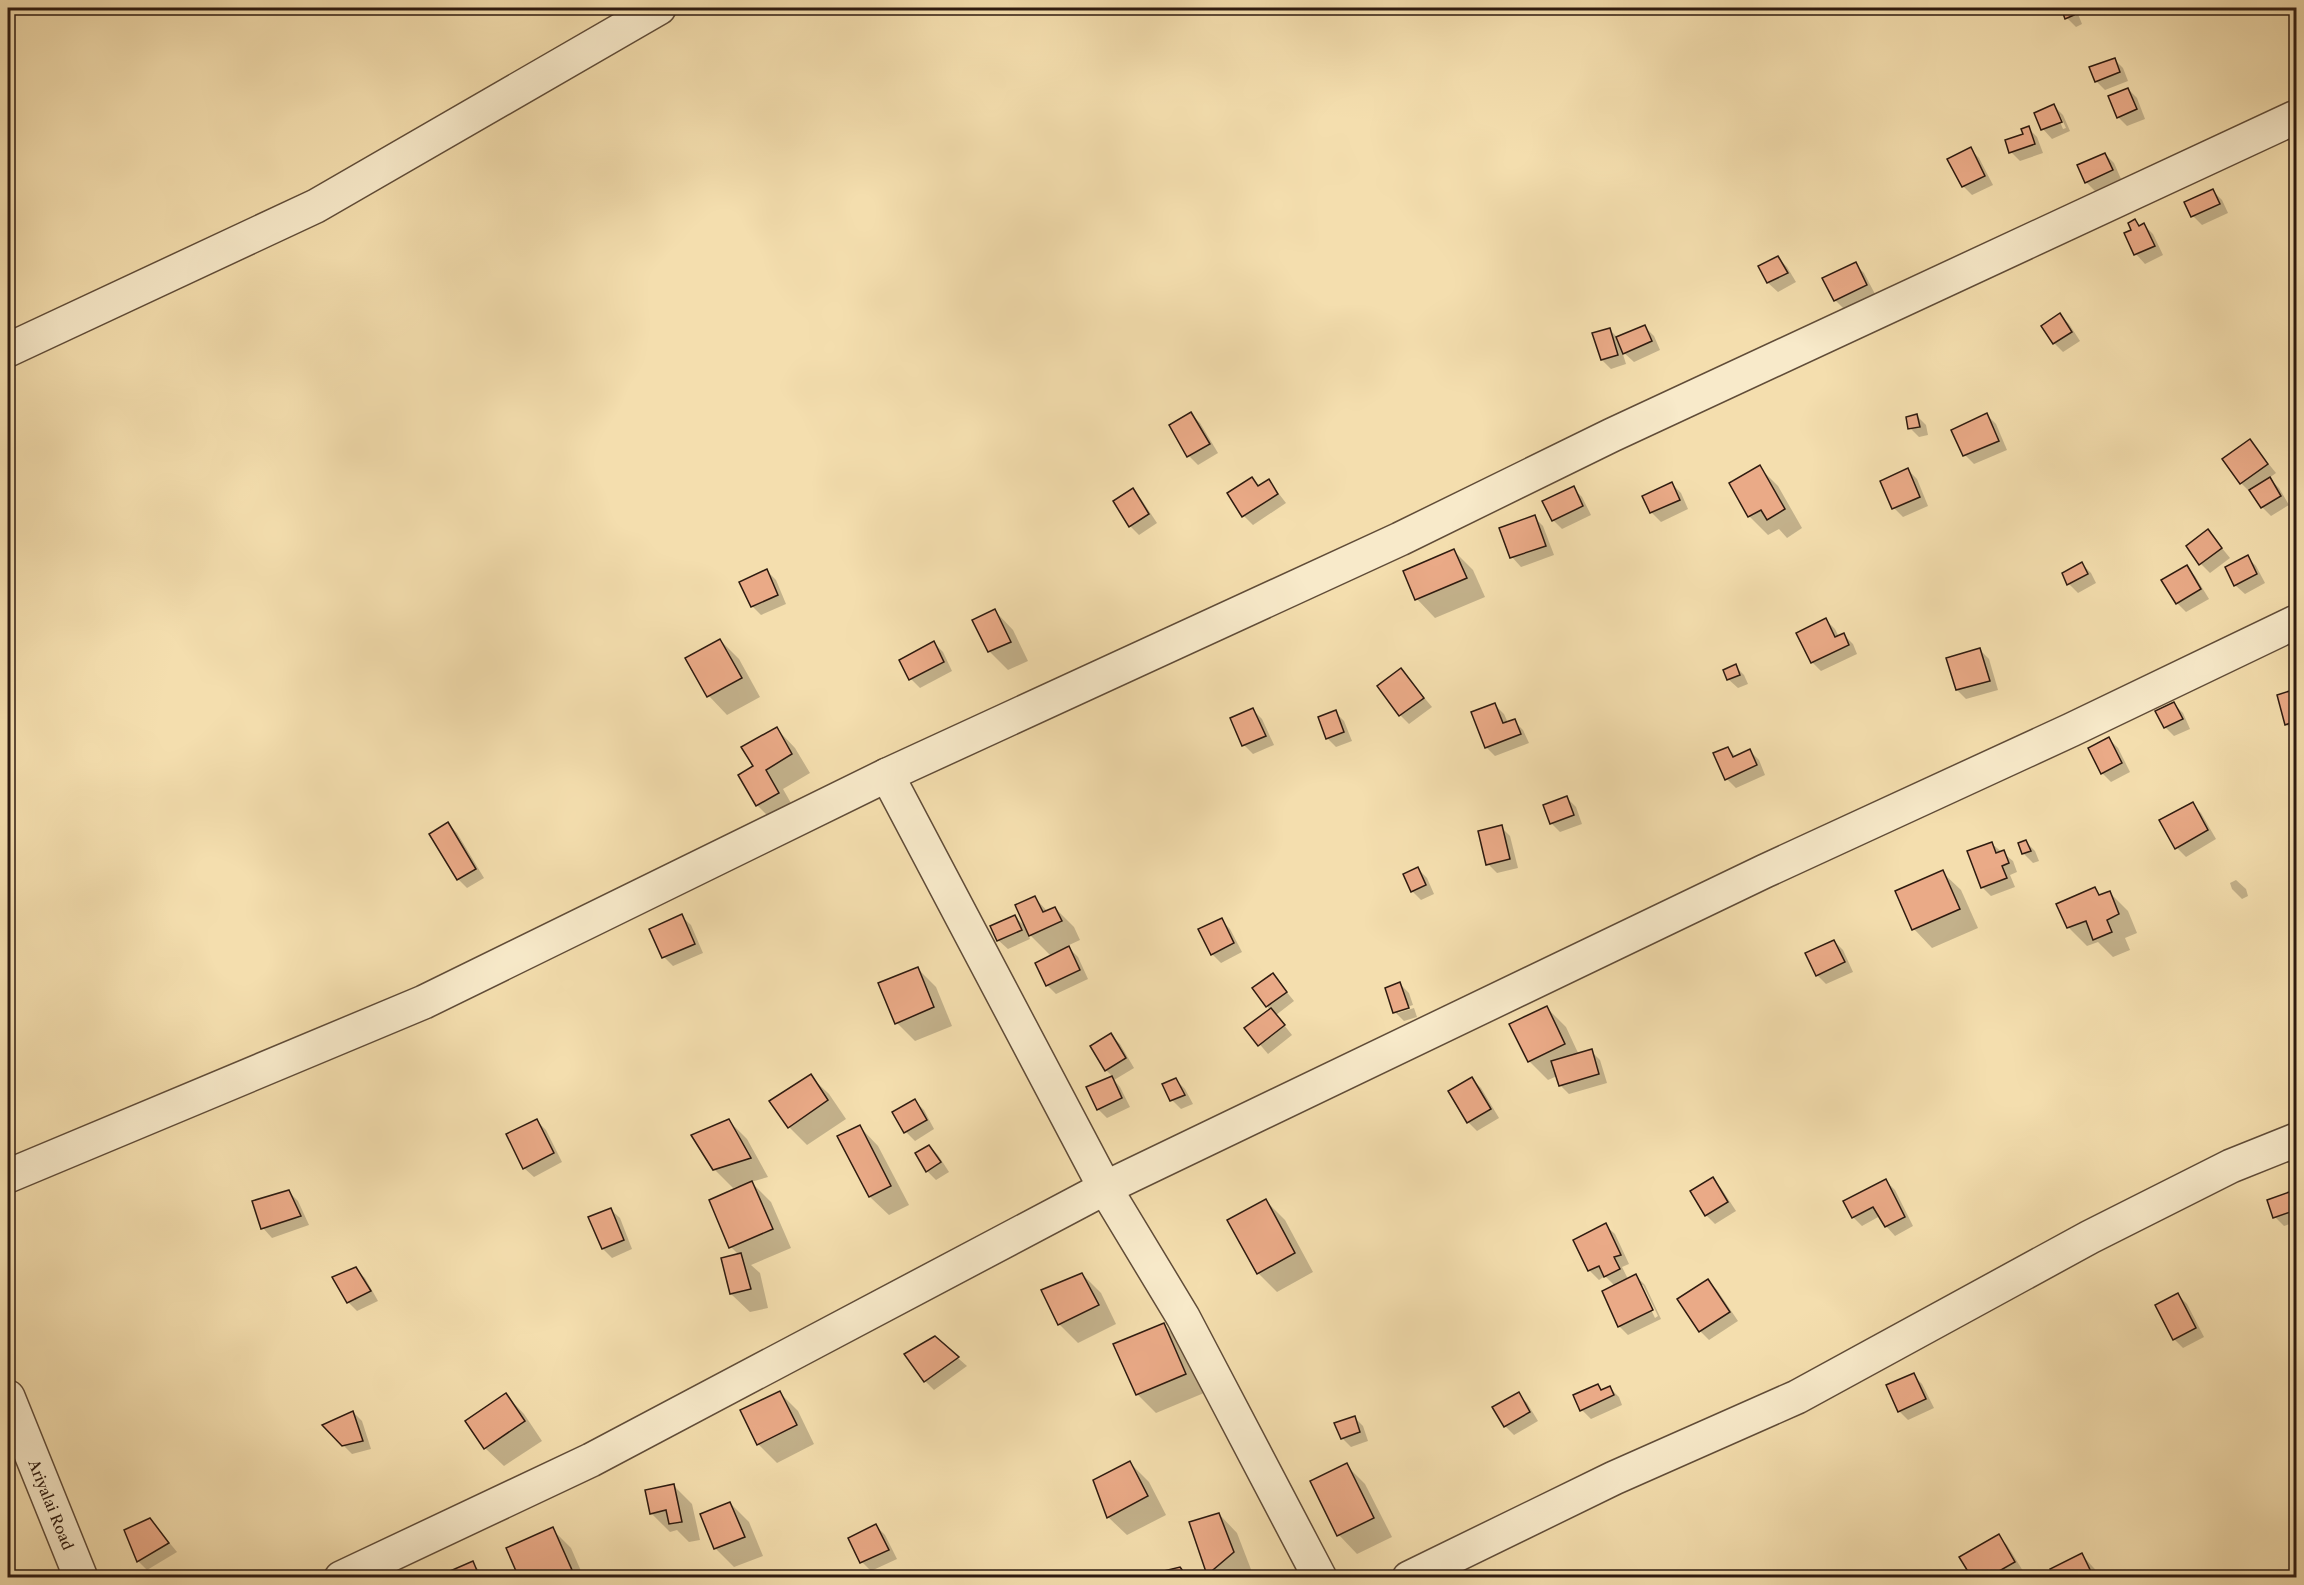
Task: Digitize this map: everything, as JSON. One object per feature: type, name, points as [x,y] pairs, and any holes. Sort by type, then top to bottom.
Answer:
[{"type":"street","points":[[8,350],[316,206],[659,8]]},
{"type":"street","points":[[8,1176],[424,1002],[887,775],[1400,538],[1612,435],[2296,117]]},
{"type":"street","points":[[341,1578],[591,1460],[1105,1188],[1754,876],[2071,730],[2296,622]]},
{"type":"street","points":[[887,775],[1105,1188],[1183,1317],[1320,1578]]},
{"type":"street","points":[[1409,1578],[1614,1478],[1797,1396],[2090,1237],[2231,1166],[2296,1140]]},
{"type":"street","name":"Ariyalai Road","points":[[8,1397],[81,1578]]},
{"type":"building","points":[[2061,8],[2071,8],[2074,15],[2065,19]]},
{"type":"building","points":[[2115,58],[2120,72],[2095,82],[2089,67]]},
{"type":"building","points":[[2128,88],[2137,109],[2117,118],[2108,96]]},
{"type":"building","points":[[2054,104],[2062,122],[2041,130],[2034,113]]},
{"type":"building","points":[[2029,126],[2035,144],[2009,153],[2005,140],[2023,134],[2021,129]]},
{"type":"building","points":[[1971,147],[1985,176],[1962,187],[1947,159]]},
{"type":"building","points":[[2105,153],[2113,170],[2085,183],[2077,165]]},
{"type":"building","points":[[2213,189],[2220,204],[2191,217],[2184,202]]},
{"type":"building","points":[[2135,219],[2139,226],[2144,223],[2155,246],[2134,255],[2124,233],[2131,230],[2128,223]]},
{"type":"building","points":[[1778,256],[1788,273],[1767,283],[1758,266]]},
{"type":"building","points":[[1856,262],[1867,285],[1834,301],[1822,278]]},
{"type":"building","points":[[2060,313],[2072,332],[2053,344],[2041,326]]},
{"type":"building","points":[[1645,325],[1652,341],[1623,354],[1616,337]]},
{"type":"building","points":[[1610,328],[1618,355],[1601,360],[1592,333]]},
{"type":"building","points":[[1191,412],[1210,444],[1187,457],[1169,425]]},
{"type":"building","points":[[1987,413],[1999,441],[1963,456],[1951,430]]},
{"type":"building","points":[[1917,414],[1920,427],[1908,429],[1906,417]]},
{"type":"building","points":[[2250,439],[2268,464],[2240,484],[2222,459]]},
{"type":"building","points":[[1760,465],[1785,509],[1767,520],[1761,510],[1748,517],[1729,483]]},
{"type":"building","points":[[1908,468],[1920,497],[1892,509],[1880,481]]},
{"type":"building","points":[[1252,477],[1258,486],[1269,479],[1278,494],[1242,517],[1227,493]]},
{"type":"building","points":[[2270,477],[2281,496],[2261,508],[2249,490]]},
{"type":"building","points":[[1672,482],[1680,500],[1650,513],[1642,496]]},
{"type":"building","points":[[1574,486],[1583,506],[1552,521],[1542,501]]},
{"type":"building","points":[[1133,488],[1149,514],[1129,527],[1113,501]]},
{"type":"building","points":[[1535,515],[1546,546],[1510,558],[1499,528]]},
{"type":"building","points":[[2208,529],[2222,548],[2199,565],[2186,546]]},
{"type":"building","points":[[1454,549],[1467,578],[1415,600],[1403,571]]},
{"type":"building","points":[[2248,555],[2257,574],[2234,586],[2225,567]]},
{"type":"building","points":[[2082,562],[2088,574],[2067,585],[2062,573]]},
{"type":"building","points":[[2187,565],[2201,589],[2176,604],[2161,580]]},
{"type":"building","points":[[767,569],[778,595],[751,607],[739,582]]},
{"type":"building","points":[[995,609],[1011,642],[988,652],[972,620]]},
{"type":"building","points":[[1826,618],[1835,637],[1844,633],[1849,645],[1811,663],[1796,633]]},
{"type":"building","points":[[720,639],[742,678],[707,697],[685,658]]},
{"type":"building","points":[[934,641],[944,662],[909,680],[899,660]]},
{"type":"building","points":[[1980,648],[1990,681],[1956,690],[1946,658]]},
{"type":"building","points":[[1736,664],[1740,675],[1727,680],[1723,670]]},
{"type":"building","points":[[1401,668],[1424,698],[1399,716],[1377,686]]},
{"type":"building","points":[[2296,689],[2296,721],[2285,725],[2277,695]]},
{"type":"building","points":[[2174,702],[2183,719],[2164,728],[2155,711]]},
{"type":"building","points":[[1495,703],[1503,723],[1515,719],[1521,734],[1485,748],[1471,712]]},
{"type":"building","points":[[1253,708],[1266,736],[1242,746],[1230,718]]},
{"type":"building","points":[[1336,710],[1344,732],[1326,739],[1318,717]]},
{"type":"building","points":[[777,727],[792,754],[766,770],[779,793],[756,806],[738,775],[753,766],[741,747]]},
{"type":"building","points":[[2109,737],[2122,763],[2101,774],[2088,748]]},
{"type":"building","points":[[1728,747],[1733,757],[1750,749],[1757,765],[1725,780],[1713,753]]},
{"type":"building","points":[[1567,796],[1574,815],[1550,824],[1543,805]]},
{"type":"building","points":[[2193,802],[2208,830],[2175,849],[2159,820]]},
{"type":"building","points":[[448,822],[476,869],[457,880],[429,834]]},
{"type":"building","points":[[1502,825],[1510,859],[1486,865],[1478,831]]},
{"type":"building","points":[[2026,840],[2031,851],[2022,854],[2018,843]]},
{"type":"building","points":[[1992,842],[1996,853],[2004,850],[2009,863],[2002,866],[2007,878],[1981,888],[1967,851]]},
{"type":"building","points":[[1418,867],[1426,885],[1411,892],[1403,874]]},
{"type":"building","points":[[1943,870],[1960,909],[1912,930],[1895,891]]},
{"type":"building","points":[[2095,887],[2099,895],[2110,891],[2119,914],[2107,920],[2112,932],[2093,940],[2086,921],[2067,928],[2056,904]]},
{"type":"building","points":[[1035,896],[1043,912],[1055,907],[1062,921],[1029,936],[1015,905]]},
{"type":"building","points":[[682,914],[695,944],[662,958],[649,929]]},
{"type":"building","points":[[1015,915],[1022,930],[997,941],[990,926]]},
{"type":"building","points":[[1222,918],[1234,943],[1211,955],[1198,929]]},
{"type":"building","points":[[1834,940],[1845,962],[1816,976],[1805,953]]},
{"type":"building","points":[[1069,946],[1080,970],[1046,986],[1035,963]]},
{"type":"building","points":[[918,967],[934,1007],[895,1024],[878,983]]},
{"type":"building","points":[[1273,973],[1287,992],[1266,1007],[1252,988]]},
{"type":"building","points":[[1400,982],[1409,1008],[1393,1013],[1385,988]]},
{"type":"building","points":[[1547,1006],[1565,1044],[1528,1062],[1509,1024]]},
{"type":"building","points":[[1271,1008],[1285,1025],[1258,1046],[1244,1028]]},
{"type":"building","points":[[1111,1033],[1126,1058],[1105,1071],[1090,1046]]},
{"type":"building","points":[[1592,1049],[1599,1074],[1559,1086],[1551,1061]]},
{"type":"building","points":[[811,1074],[828,1100],[788,1128],[769,1101]]},
{"type":"building","points":[[1112,1076],[1122,1098],[1097,1110],[1086,1087]]},
{"type":"building","points":[[1472,1077],[1491,1109],[1467,1123],[1448,1091]]},
{"type":"building","points":[[1176,1078],[1185,1095],[1170,1101],[1162,1084]]},
{"type":"building","points":[[915,1099],[927,1120],[904,1133],[892,1112]]},
{"type":"building","points":[[537,1119],[554,1153],[523,1169],[506,1134]]},
{"type":"building","points":[[729,1119],[751,1158],[713,1170],[691,1135]]},
{"type":"building","points":[[860,1125],[891,1186],[869,1197],[837,1136]]},
{"type":"building","points":[[929,1145],[941,1162],[926,1172],[915,1153]]},
{"type":"building","points":[[1713,1177],[1728,1202],[1705,1216],[1690,1191]]},
{"type":"building","points":[[1886,1179],[1905,1217],[1885,1227],[1873,1207],[1852,1218],[1843,1201]]},
{"type":"building","points":[[752,1181],[773,1229],[729,1248],[709,1200]]},
{"type":"building","points":[[289,1190],[301,1216],[261,1229],[252,1201]]},
{"type":"building","points":[[2292,1191],[2296,1210],[2273,1218],[2267,1200]]},
{"type":"building","points":[[1266,1199],[1295,1253],[1257,1274],[1227,1220]]},
{"type":"building","points":[[611,1208],[624,1240],[602,1249],[588,1217]]},
{"type":"building","points":[[1606,1223],[1621,1255],[1614,1257],[1620,1269],[1604,1277],[1599,1266],[1588,1271],[1573,1240]]},
{"type":"building","points":[[741,1253],[751,1289],[730,1294],[721,1258]]},
{"type":"building","points":[[356,1267],[371,1291],[347,1303],[332,1277]]},
{"type":"building","points":[[1082,1273],[1099,1305],[1058,1325],[1041,1290]]},
{"type":"building","points":[[1636,1274],[1653,1310],[1618,1327],[1602,1291]]},
{"type":"building","points":[[1708,1279],[1730,1312],[1699,1332],[1677,1299]]},
{"type":"building","points":[[2178,1293],[2196,1328],[2173,1340],[2155,1305]]},
{"type":"building","points":[[1164,1323],[1186,1374],[1136,1395],[1113,1344]]},
{"type":"building","points":[[935,1336],[959,1357],[924,1382],[904,1354]]},
{"type":"building","points":[[1914,1373],[1926,1399],[1898,1412],[1886,1385]]},
{"type":"building","points":[[1598,1384],[1601,1390],[1610,1386],[1614,1395],[1580,1411],[1573,1395]]},
{"type":"building","points":[[780,1391],[797,1425],[757,1445],[740,1410]]},
{"type":"building","points":[[1519,1392],[1530,1412],[1504,1427],[1492,1407]]},
{"type":"building","points":[[506,1393],[525,1421],[484,1449],[465,1421]]},
{"type":"building","points":[[353,1411],[363,1441],[342,1446],[322,1425]]},
{"type":"building","points":[[1355,1416],[1360,1432],[1341,1439],[1334,1423]]},
{"type":"building","points":[[1130,1461],[1148,1496],[1107,1518],[1093,1480]]},
{"type":"building","points":[[1347,1463],[1374,1518],[1337,1536],[1310,1481]]},
{"type":"building","points":[[674,1484],[682,1522],[669,1524],[666,1510],[650,1514],[645,1490]]},
{"type":"building","points":[[730,1502],[745,1537],[714,1549],[700,1514]]},
{"type":"building","points":[[1219,1513],[1234,1552],[1207,1575],[1189,1522]]},
{"type":"building","points":[[150,1518],[169,1543],[137,1562],[124,1530]]},
{"type":"building","points":[[876,1524],[889,1550],[860,1563],[848,1538]]},
{"type":"building","points":[[553,1527],[572,1570],[555,1578],[519,1578],[506,1548]]},
{"type":"building","points":[[1999,1534],[2015,1562],[1987,1578],[1972,1578],[1959,1557]]},
{"type":"building","points":[[2082,1553],[2094,1578],[2055,1578],[2050,1569]]},
{"type":"building","points":[[473,1561],[480,1578],[434,1578]]},
{"type":"building","points":[[1180,1567],[1188,1578],[1143,1576]]}]
